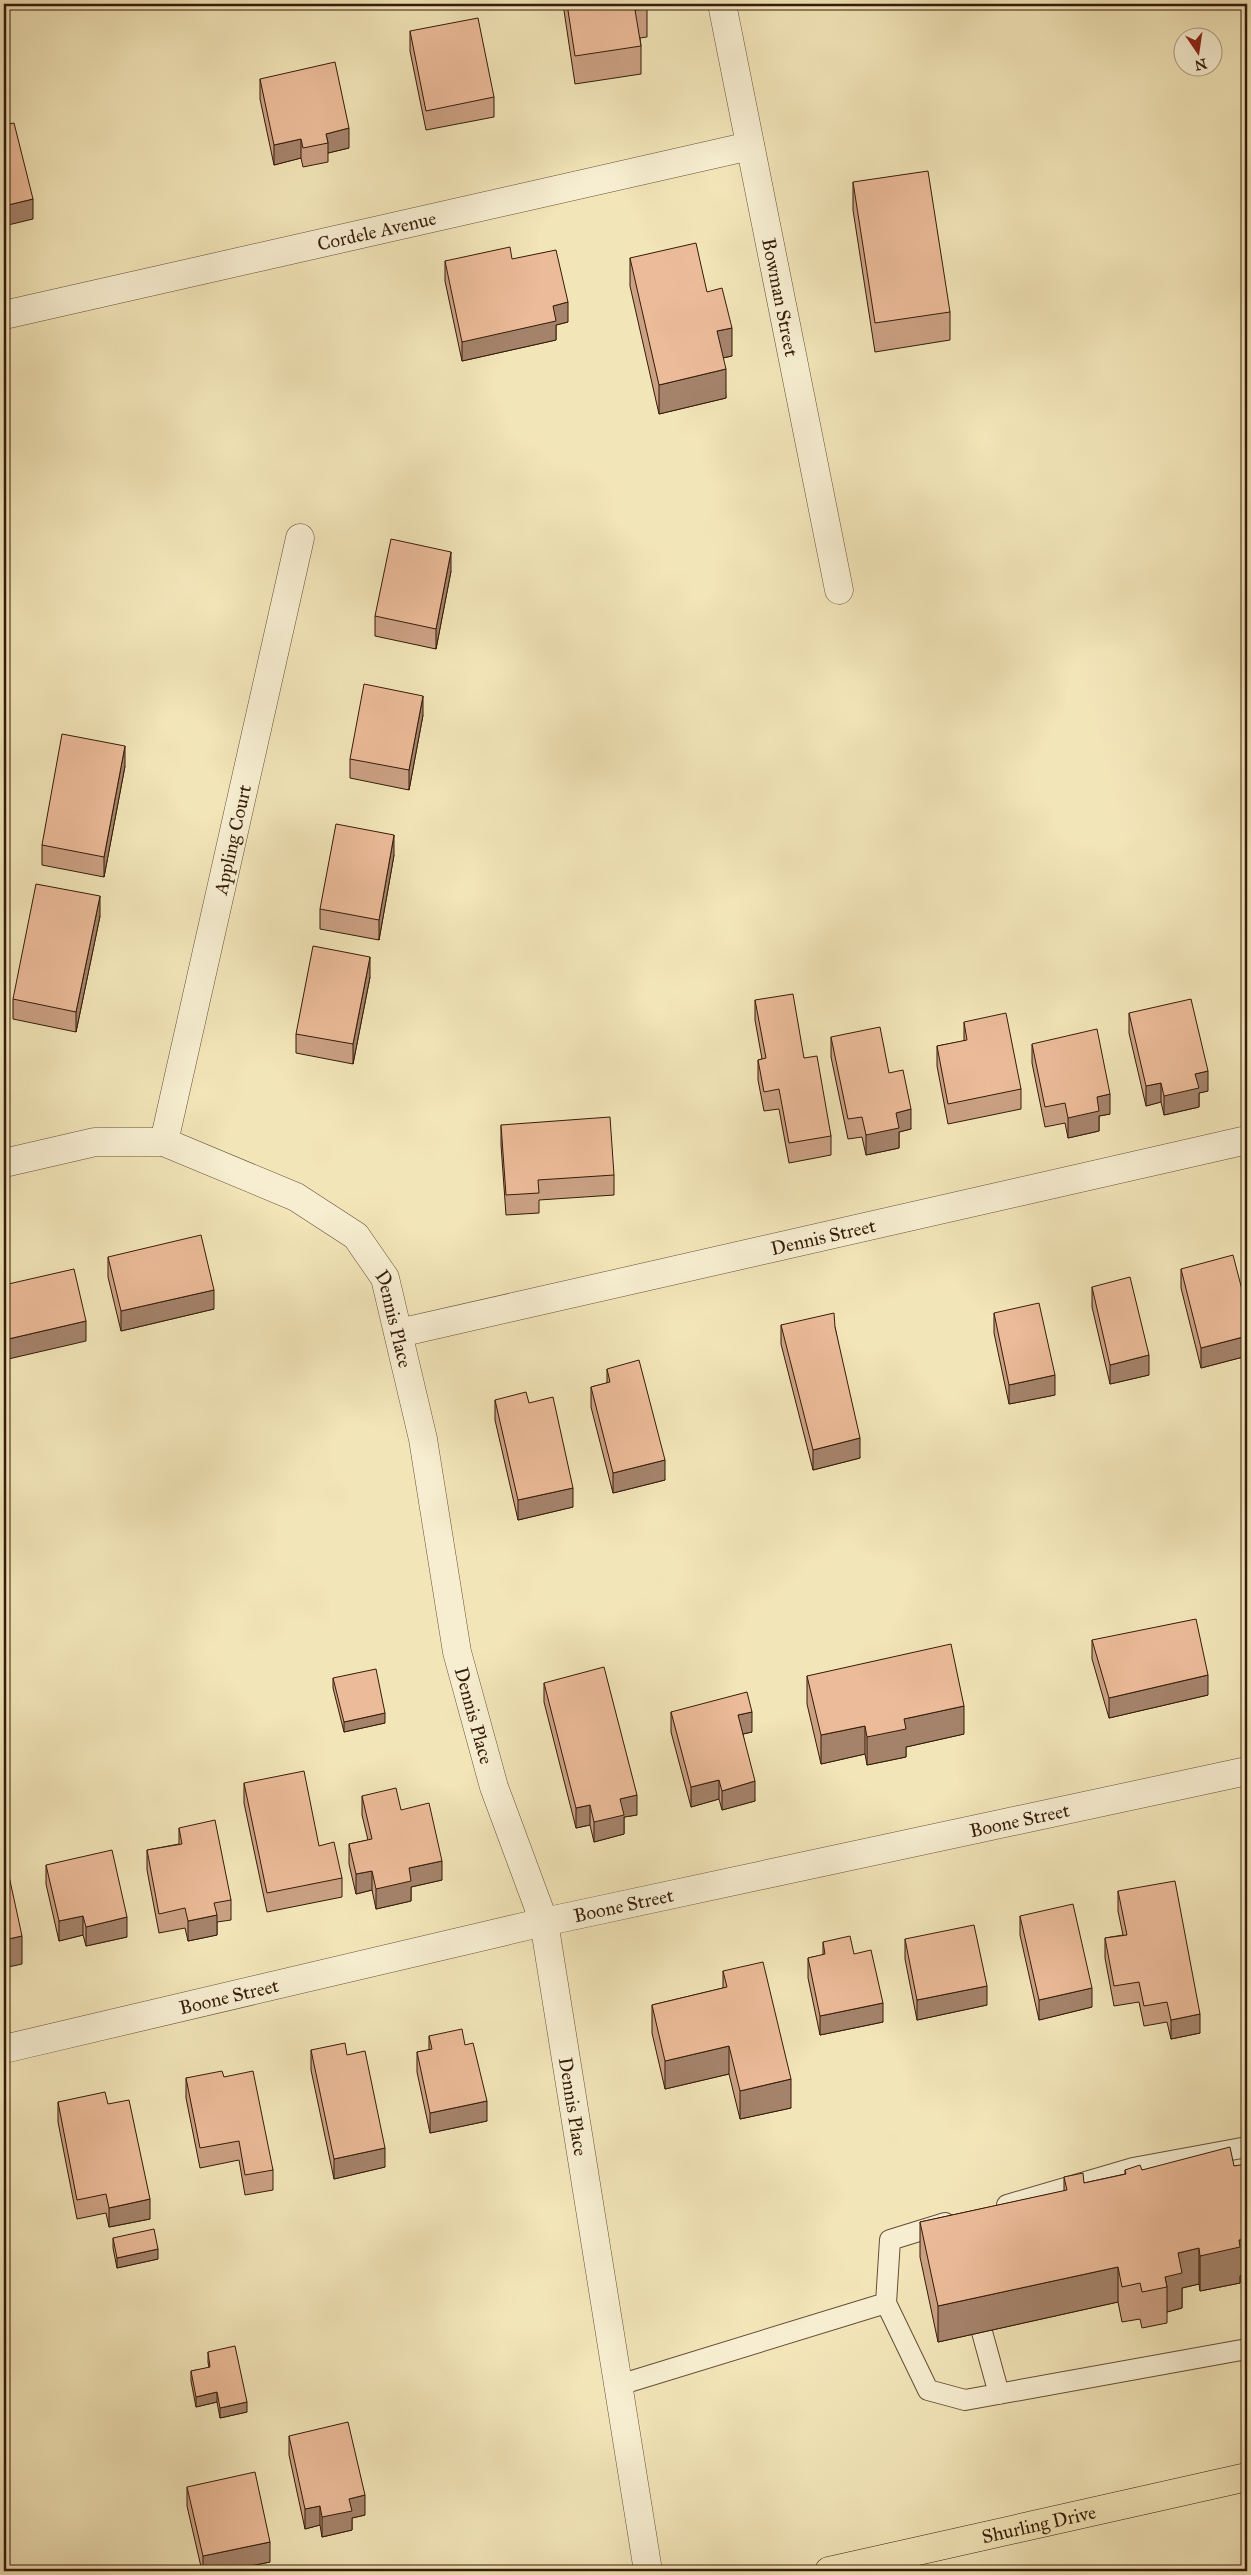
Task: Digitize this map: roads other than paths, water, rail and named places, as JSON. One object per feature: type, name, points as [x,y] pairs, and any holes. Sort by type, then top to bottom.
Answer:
[{"type":"main road","name":"Shurling Drive","points":[[830,2571],[1247,2477]]},
{"type":"street","name":"Bowman Street","points":[[722,4],[839,590]]},
{"type":"street","name":"Cordele Avenue","points":[[4,315],[750,146]]},
{"type":"street","name":"Appling Court","points":[[164,1142],[300,538]]},
{"type":"street","name":"Dennis Street","points":[[399,1333],[1247,1140]]},
{"type":"street","name":"Dennis Place","points":[[4,1163],[95,1142],[164,1142],[296,1197],[356,1236],[385,1278],[423,1439],[456,1652],[494,1787],[544,1922],[648,2571]]},
{"type":"street","name":"Boone Street","points":[[4,2049],[544,1922],[1247,1771]]},
{"type":"lane","points":[[990,2210],[1133,2168],[1247,2147]]},
{"type":"lane","points":[[957,2226],[890,2240],[886,2303],[928,2390],[965,2400],[1247,2349]]},
{"type":"lane","points":[[619,2384],[886,2303]]},
{"type":"lane","points":[[982,2332],[999,2394]]}]
